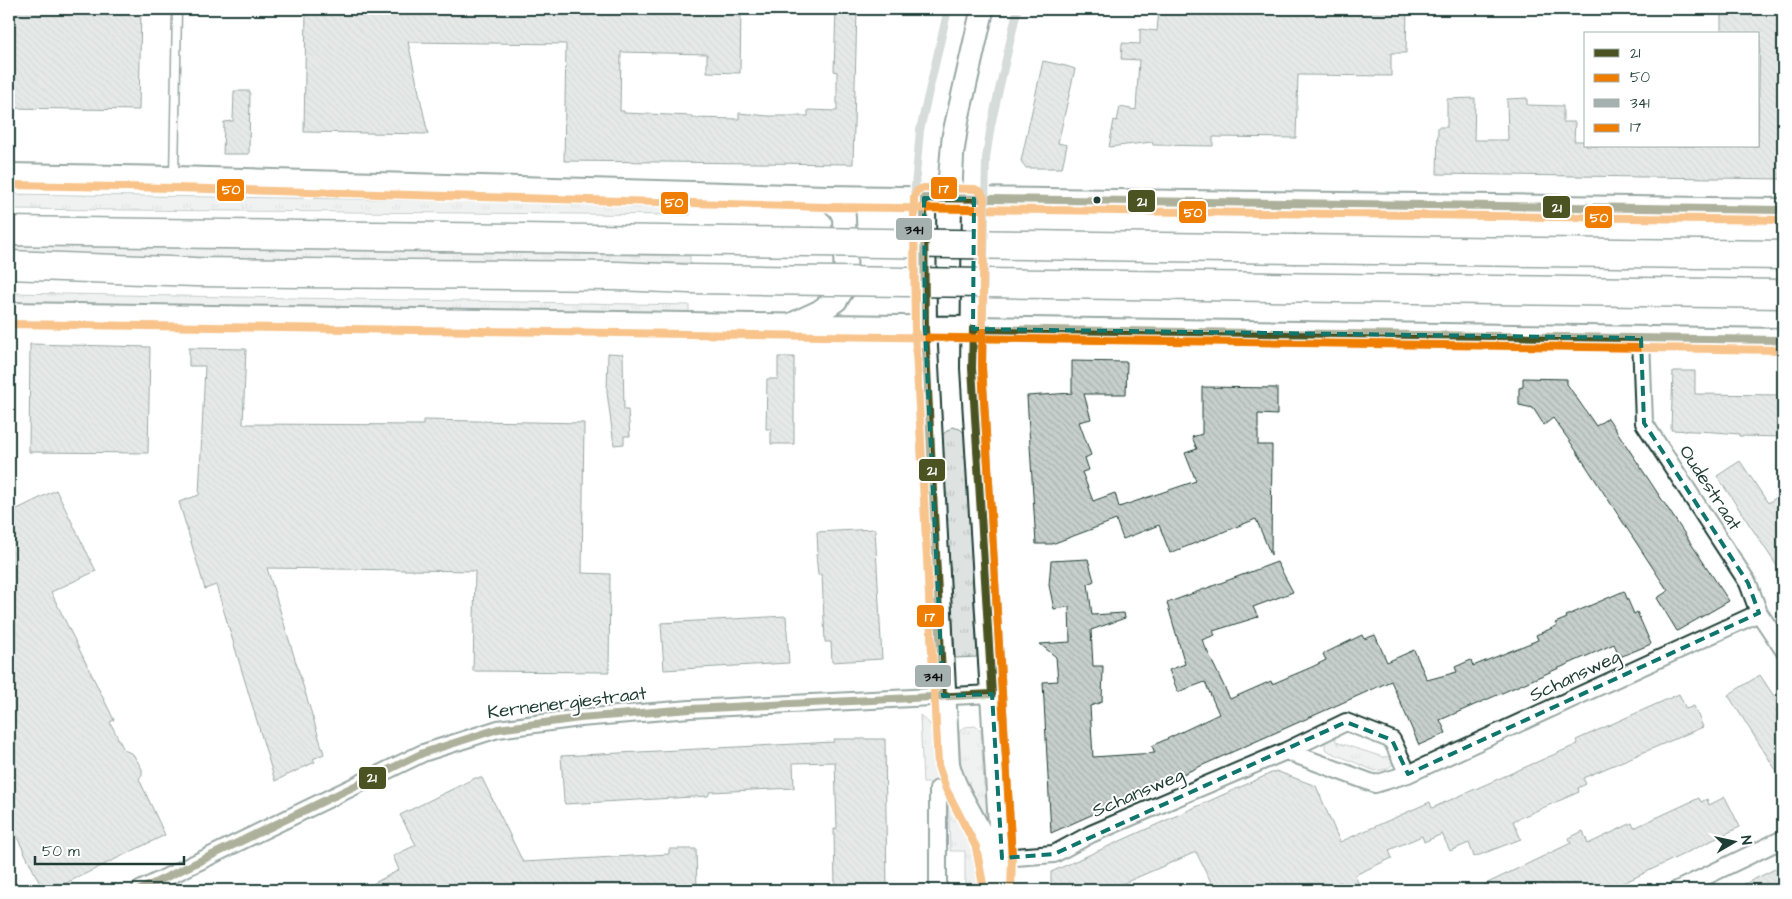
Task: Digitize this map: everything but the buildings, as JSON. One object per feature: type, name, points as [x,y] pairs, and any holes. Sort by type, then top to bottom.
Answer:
[{"type":"highway","points":[[9,231],[1783,255]]},
{"type":"highway","points":[[9,265],[195,272],[617,276],[690,279],[1783,294]]},
{"type":"highway","points":[[9,284],[139,282],[195,272]]},
{"type":"main road","points":[[958,9],[930,132],[924,198],[925,328],[948,764],[952,780],[985,846],[992,872],[994,890]]},
{"type":"main road","points":[[1001,890],[1002,858],[972,368],[976,157],[981,123],[1007,9]]},
{"type":"main road","points":[[9,175],[828,197],[1783,210]]},
{"type":"main road","points":[[789,325],[819,312],[836,300],[846,284],[844,217],[840,209],[828,197]]},
{"type":"main road","points":[[9,314],[1783,340]]},
{"type":"street","name":"Oudestraat","points":[[1641,338],[1644,423],[1748,583],[1759,613],[1783,649]]},
{"type":"street","name":"Schansweg","points":[[1286,751],[1375,784],[1408,774],[1759,613]]},
{"type":"street","name":"Kernenergiestraat","points":[[140,890],[423,753],[498,729],[580,718],[690,709],[992,694]]},
{"type":"street","name":"Schansweg","points":[[1002,858],[1054,854],[1091,834],[1286,751],[1346,722],[1392,740],[1408,774]]},
{"type":"street","points":[[938,789],[938,890]]},
{"type":"street","points":[[1677,890],[1783,839]]},
{"type":"lane","points":[[174,178],[177,9]]},
{"type":"highlighted area","points":[[924,198],[974,199],[973,329],[1641,338],[1644,423],[1748,583],[1759,613],[1408,774],[1392,740],[1346,722],[1054,854],[1002,858],[992,694],[943,696],[925,328]]},
{"type":"green space","points":[[9,194],[690,204],[690,215],[9,209]]},
{"type":"green space","points":[[9,246],[690,256],[690,263],[9,255]]},
{"type":"green space","points":[[9,293],[689,305],[689,315],[9,304]]},
{"type":"green space","points":[[952,427],[960,429],[965,434],[977,657],[955,658],[942,435]]},
{"type":"green space","points":[[920,715],[929,723],[974,833],[983,890],[965,890],[965,851],[950,851],[948,791],[940,783],[923,783]]},
{"type":"green space","points":[[975,726],[981,731],[984,785],[996,811],[989,835],[962,786],[959,732],[965,727]]},
{"type":"green space","points":[[1335,734],[1336,742],[1383,757],[1394,756],[1397,761],[1387,769],[1375,771],[1330,752],[1325,749],[1325,738]]},
{"type":"transit line","name":"341","points":[[948,9],[920,130],[914,198],[915,329],[938,766],[946,789],[976,847],[984,890]]},
{"type":"transit line","name":"341","points":[[1012,856],[982,368],[986,158],[991,125],[1017,11]]},
{"type":"transit line","name":"50","points":[[9,185],[827,207],[1783,220]]},
{"type":"transit line","name":"17","points":[[984,890],[976,847],[946,789],[938,765],[915,329],[914,197],[917,191],[923,188],[975,189],[981,192],[984,198],[982,368],[1012,857],[1011,890]]},
{"type":"transit line","name":"21","points":[[943,696],[925,328],[924,198],[1783,210]]},
{"type":"transit line","name":"50","points":[[9,324],[1783,350]]},
{"type":"transit line","name":"21","points":[[140,890],[423,753],[498,729],[580,718],[690,709],[992,694],[972,368],[973,329],[1783,340]]}]
